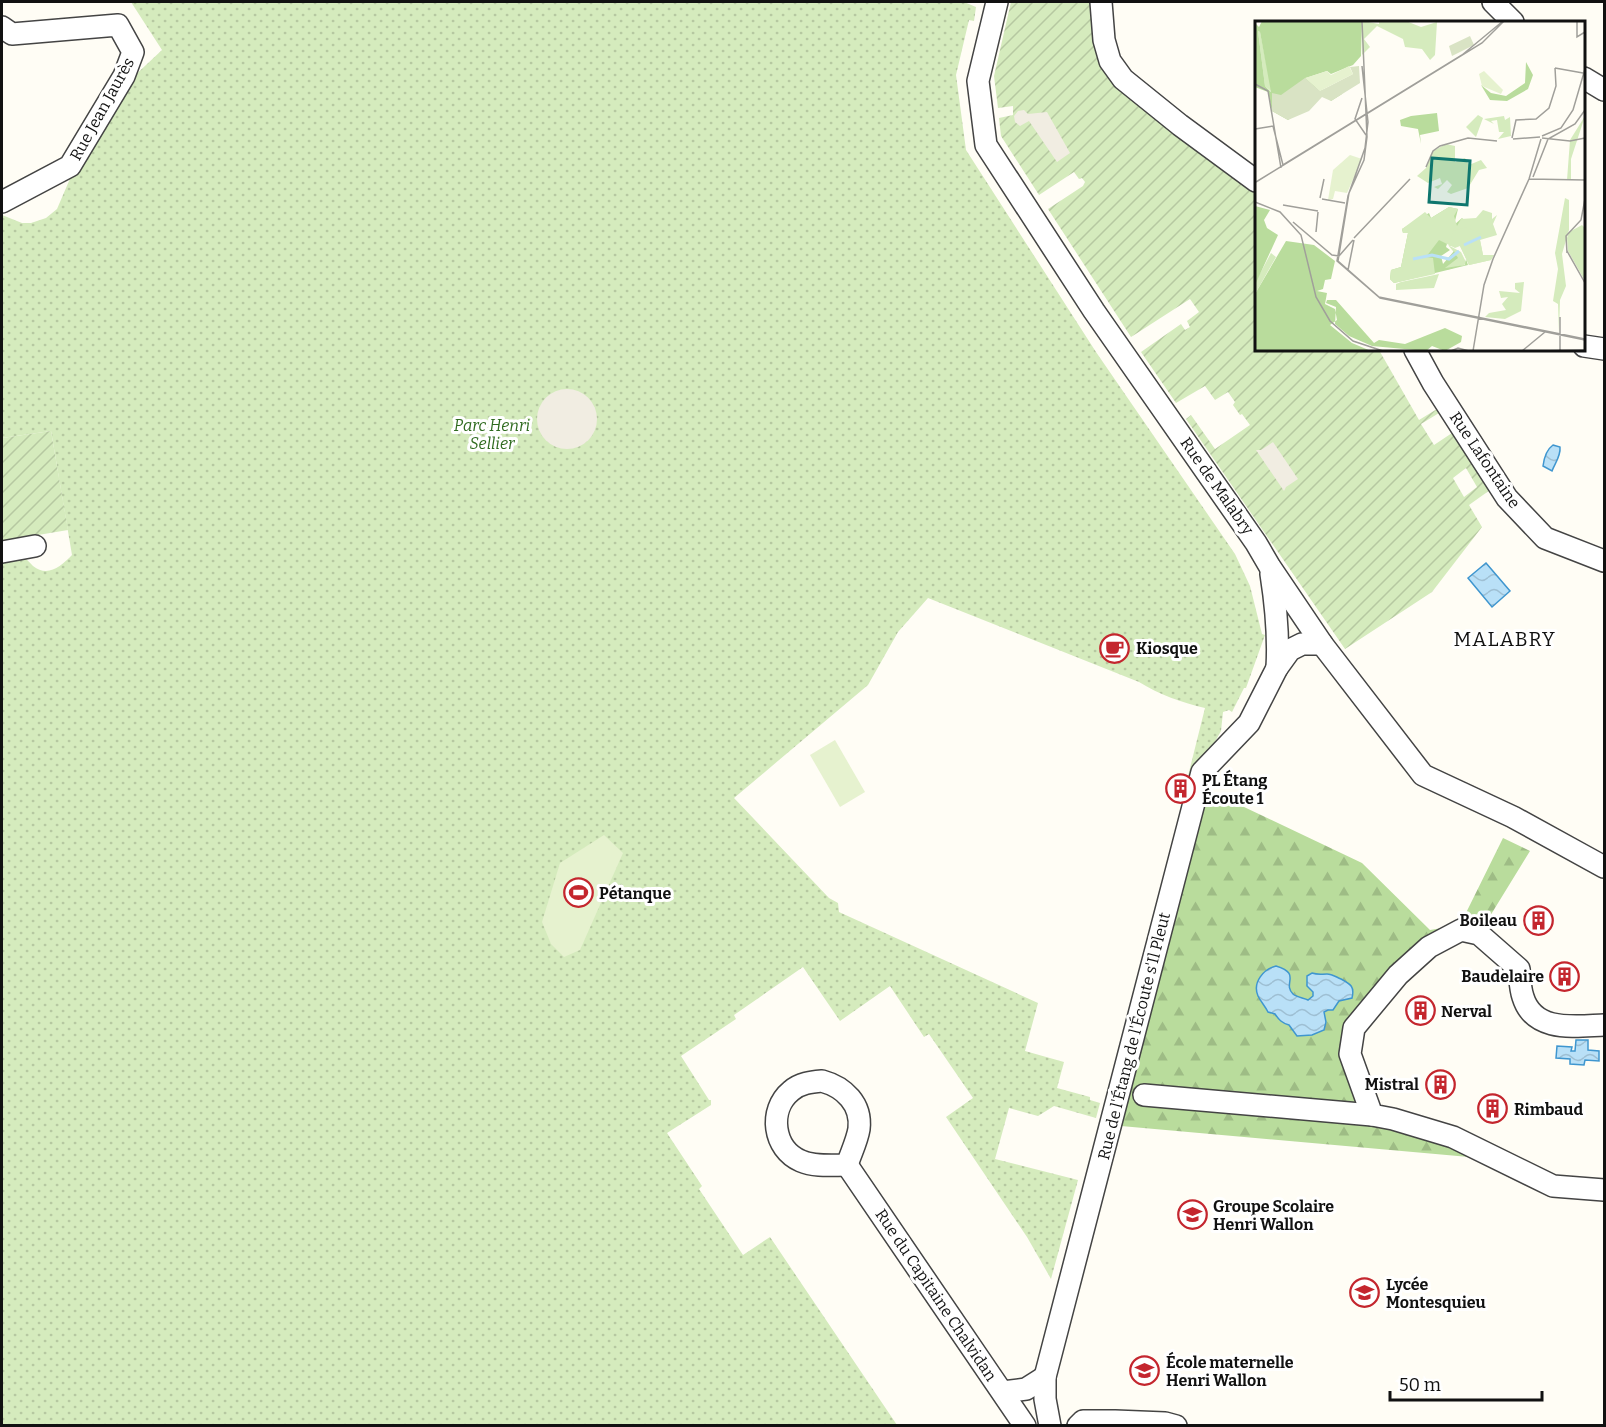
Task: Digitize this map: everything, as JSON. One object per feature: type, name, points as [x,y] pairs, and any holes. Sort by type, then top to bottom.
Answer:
[{"type":"street","name":"Rue de Malabry","points":[[997,2],[978,81],[986,145],[1094,311],[1256,543],[1322,644],[1423,775],[1513,817],[1605,867]]},
{"type":"street","points":[[1101,2],[1104,40],[1110,61],[1123,79],[1180,125],[1255,180]]},
{"type":"street","points":[[1493,2],[1512,21]]},
{"type":"street","name":"Rue Jean Jaurès","points":[[2,27],[12,34],[118,25],[134,52],[124,76],[70,166],[2,202]]},
{"type":"street","points":[[1585,79],[1605,90]]},
{"type":"street","points":[[1585,346],[1605,349]]},
{"type":"street","name":"Rue Lafontaine","points":[[1416,351],[1433,383],[1508,498],[1545,538],[1605,561]]},
{"type":"street","points":[[2,552],[35,546]]},
{"type":"street","name":"Rue de l'Étang de l'Écoute s'Il Pleut","points":[[1270,567],[1278,614],[1277,668]]},
{"type":"street","name":"Rue de l'Étang de l'Écoute s'Il Pleut","points":[[1050,1425],[1045,1399],[1045,1377],[1202,772],[1250,723],[1277,668],[1290,650],[1295,646],[1322,644]]},
{"type":"street","points":[[1372,1115],[1350,1054],[1354,1028],[1398,975],[1429,947],[1461,930],[1479,934],[1519,969],[1523,998],[1534,1017],[1553,1026],[1605,1025]]},
{"type":"street","points":[[822,1081],[842,1089],[850,1097],[856,1106],[859,1128],[847,1165],[809,1164],[788,1153],[777,1132],[776,1120],[778,1108],[791,1091],[801,1085],[822,1081]]},
{"type":"street","points":[[1143,1095],[1372,1115],[1393,1119],[1453,1137],[1553,1186],[1605,1190]]},
{"type":"street","name":"Rue du Capitaine Chalvidan","points":[[847,1165],[1025,1425]]},
{"type":"street","points":[[1003,1392],[1026,1389],[1045,1377]]},
{"type":"street","points":[[1078,1425],[1083,1421],[1115,1421],[1176,1425]]},
{"type":"green space","name":"Parc Henri Sellier","points":[[131,2],[964,2],[976,7],[974,21],[969,20],[956,75],[966,150],[1096,352],[1235,554],[1250,586],[1262,634],[1265,635],[1246,688],[1232,712],[1229,710],[1223,712],[1221,731],[1199,770],[1188,776],[1205,708],[1171,698],[1139,682],[928,598],[898,632],[868,685],[734,798],[829,898],[838,903],[839,912],[1038,1003],[1025,1051],[1064,1062],[1057,1088],[1090,1097],[1090,1100],[1100,1103],[1096,1118],[1054,1106],[1038,1116],[1009,1108],[995,1159],[1078,1180],[1051,1279],[1027,1237],[946,1117],[973,1098],[929,1034],[924,1037],[890,986],[840,1021],[803,967],[734,1015],[736,1019],[681,1056],[711,1100],[711,1105],[667,1133],[702,1186],[699,1189],[743,1255],[770,1237],[897,1425],[2,1426],[2,557],[21,556],[33,566],[49,571],[72,555],[51,431],[2,438],[2,215],[22,223],[31,223],[46,218],[57,209],[75,167],[130,80],[162,50]]},
{"type":"green space","points":[[1011,2],[1096,2],[1097,37],[1170,128],[1255,192],[1255,351],[1380,351],[1419,420],[1437,409],[1439,413],[1421,424],[1434,445],[1452,433],[1490,490],[1469,505],[1482,527],[1432,592],[1345,649],[1186,419],[1191,415],[1215,449],[1250,425],[1233,405],[1235,402],[1228,392],[1215,400],[1205,386],[1176,403],[1141,352],[1181,324],[1185,330],[1190,327],[1187,321],[1199,312],[1190,299],[1131,337],[1048,209],[1083,186],[1085,182],[1082,178],[1079,179],[1074,172],[1039,195],[1001,136],[999,118],[1013,115],[1013,106],[998,108],[994,76]],"holes":[[[1466,468],[1477,487],[1464,497],[1453,478]]]},
{"type":"green space","points":[[51,431],[68,530],[2,541],[2,438]]},
{"type":"green space","points":[[835,740],[865,792],[840,807],[810,755]]},
{"type":"green space","points":[[1204,788],[1362,863],[1430,930],[1460,925],[1503,838],[1530,851],[1479,934],[1461,930],[1354,1028],[1372,1115],[1453,1137],[1469,1157],[1121,1126],[1191,858],[1190,838]]},
{"type":"green space","name":"Pétanque","points":[[604,835],[623,853],[580,950],[564,957],[551,944],[542,922],[560,863]]},
{"type":"shaded area","points":[[1024,110],[1028,114],[1047,112],[1070,153],[1057,162],[1029,121],[1020,126],[1015,122],[1014,116],[1018,111]]},
{"type":"shaded area","points":[[567,389],[588,398],[597,419],[588,440],[567,449],[546,440],[537,419],[546,398]]},
{"type":"shaded area","points":[[1273,442],[1298,479],[1284,491],[1256,450],[1261,450]]},
{"type":"water","points":[[1553,445],[1560,447],[1560,450],[1552,471],[1543,466],[1546,454]]},
{"type":"water","points":[[1486,563],[1510,591],[1492,607],[1468,578]]},
{"type":"water","points":[[1276,966],[1284,969],[1290,975],[1290,990],[1296,996],[1308,1000],[1313,996],[1313,992],[1307,986],[1307,976],[1312,973],[1331,974],[1347,982],[1352,988],[1352,998],[1339,1001],[1333,1010],[1324,1012],[1326,1022],[1324,1030],[1312,1035],[1297,1036],[1289,1025],[1275,1014],[1268,1012],[1258,996],[1257,986],[1260,977],[1267,970]]},
{"type":"water","points":[[1576,1040],[1588,1040],[1588,1050],[1599,1051],[1599,1061],[1585,1060],[1584,1065],[1570,1064],[1570,1059],[1556,1058],[1557,1046],[1572,1047],[1571,1051],[1575,1051]]},
{"type":"place","name":"Kiosque","points":[[1115,648]]},
{"type":"place","name":"PL Étang Écoute 1","points":[[1181,789]]},
{"type":"place","name":"Pétanque","points":[[578,893]]},
{"type":"place","name":"Boileau","points":[[1538,920]]},
{"type":"place","name":"Baudelaire","points":[[1565,976]]},
{"type":"place","name":"Nerval","points":[[1420,1011]]},
{"type":"place","name":"Mistral","points":[[1440,1084]]},
{"type":"place","name":"Rimbaud","points":[[1493,1109]]},
{"type":"place","name":"Groupe Scolaire Henri Wallon","points":[[1192,1215]]},
{"type":"place","name":"Lycée Montesquieu","points":[[1365,1293]]},
{"type":"place","name":"École maternelle Henri Wallon","points":[[1145,1371]]},
{"type":"district","name":"MALABRY","points":[[1505,639]]}]
